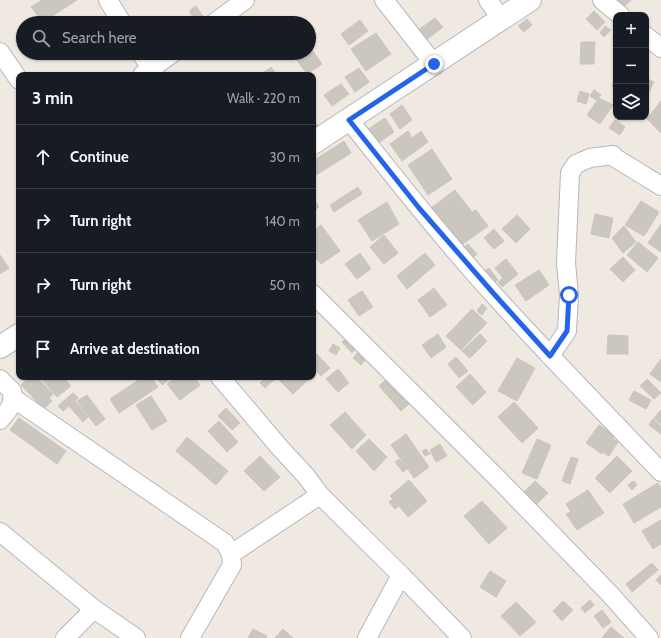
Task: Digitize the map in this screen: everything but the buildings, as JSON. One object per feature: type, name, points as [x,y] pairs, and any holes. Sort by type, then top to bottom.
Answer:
[{"type":"main road","points":[[316,141],[530,0]]},
{"type":"main road","points":[[0,347],[16,337]]},
{"type":"street","points":[[108,0],[118,16]]},
{"type":"street","points":[[223,16],[245,0]]},
{"type":"street","points":[[384,0],[434,64]]},
{"type":"street","points":[[488,0],[501,19]]},
{"type":"street","points":[[602,0],[616,12]]},
{"type":"street","points":[[649,38],[661,48]]},
{"type":"street","points":[[0,52],[16,76]]},
{"type":"street","points":[[144,60],[149,72]]},
{"type":"street","points":[[150,72],[165,60]]},
{"type":"street","points":[[349,120],[434,225],[494,294],[550,356],[661,472]]},
{"type":"street","points":[[550,356],[567,331],[569,295],[566,263],[570,173],[576,164],[590,158],[613,155],[612,156],[661,186]]},
{"type":"street","points":[[316,297],[609,593],[649,638]]},
{"type":"street","points":[[0,379],[12,391],[13,398],[11,407],[0,420]]},
{"type":"street","points":[[223,380],[306,476],[320,495],[462,638]]},
{"type":"street","points":[[13,398],[225,543],[231,554],[232,565],[190,638]]},
{"type":"street","points":[[231,554],[320,495]]},
{"type":"street","points":[[0,532],[94,609],[136,638]]},
{"type":"street","points":[[367,638],[401,575]]},
{"type":"street","points":[[65,638],[94,609]]},
{"type":"route","points":[[434,64],[349,120],[419,208],[550,356],[567,331],[569,295]]}]
